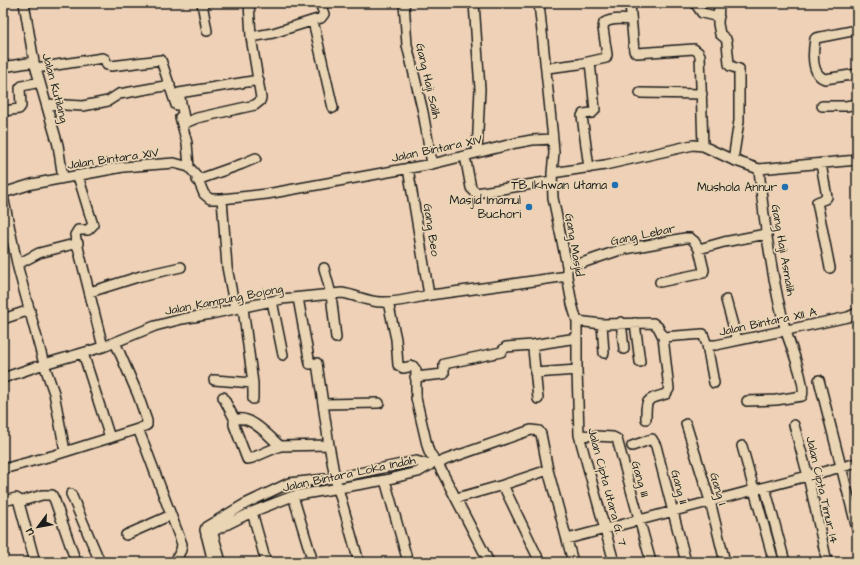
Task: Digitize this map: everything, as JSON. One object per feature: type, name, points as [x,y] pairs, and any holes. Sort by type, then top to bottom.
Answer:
[{"type":"street","name":"Jalan Kutilang","points":[[24,3],[35,65],[58,144],[63,178]]},
{"type":"street","points":[[202,3],[208,31]]},
{"type":"street","points":[[249,3],[252,37],[259,80],[260,101],[256,104],[197,118],[185,123],[179,93],[259,80]]},
{"type":"street","points":[[252,37],[273,33],[323,17],[324,14],[320,3]]},
{"type":"street","name":"Gang Haji Salih","points":[[404,3],[407,45],[423,112],[432,164]]},
{"type":"street","points":[[474,3],[479,56],[480,89],[477,152]]},
{"type":"street","points":[[539,3],[553,139],[554,153],[552,177]]},
{"type":"street","points":[[630,3],[634,51],[637,54],[694,49],[700,55],[703,146]]},
{"type":"street","points":[[695,3],[702,13],[719,17]]},
{"type":"street","points":[[719,3],[720,34],[726,39],[729,64],[730,66],[739,69],[739,121],[733,160]]},
{"type":"street","points":[[546,68],[590,62],[606,58],[607,55],[603,28],[604,23],[609,20],[632,20]]},
{"type":"street","points":[[313,21],[333,108]]},
{"type":"street","points":[[857,30],[816,38],[814,47],[814,63],[817,74],[821,78],[825,79],[857,74]]},
{"type":"street","points":[[3,67],[102,58],[105,59],[108,65],[111,66],[161,60],[187,143],[189,167]]},
{"type":"street","points":[[589,168],[582,116],[584,113],[592,113],[595,110],[590,62]]},
{"type":"street","points":[[3,111],[18,109],[21,106],[20,88],[22,86],[40,82]]},
{"type":"street","points":[[47,104],[83,106],[108,101],[119,94],[170,85]]},
{"type":"street","points":[[640,92],[702,94]]},
{"type":"street","points":[[822,106],[846,106],[857,104]]},
{"type":"street","name":"Jalan Bintara XIV","points":[[3,194],[32,184],[123,167],[174,163],[189,167],[196,175],[206,197],[210,199],[222,199],[267,194],[432,164],[516,143],[553,139]]},
{"type":"street","points":[[465,156],[471,188],[476,193],[693,145],[703,146],[733,160],[758,169],[857,160]]},
{"type":"street","points":[[197,180],[256,158]]},
{"type":"street","points":[[821,164],[827,197],[817,202],[830,268]]},
{"type":"street","name":"Gang Beo","points":[[408,168],[429,295]]},
{"type":"street","name":"Gang Haji Asmalih","points":[[747,401],[776,400],[803,395],[799,372],[785,330],[774,280],[766,234],[758,169]]},
{"type":"street","points":[[78,176],[93,225],[88,230],[78,230],[75,235],[103,347]]},
{"type":"street","name":"Gang Masjid","points":[[552,177],[553,198],[567,266],[567,276],[572,304],[577,321]]},
{"type":"street","points":[[3,194],[18,264],[44,364],[54,393],[65,451]]},
{"type":"street","points":[[222,199],[227,267],[239,308],[253,383],[253,399]]},
{"type":"street","points":[[660,282],[703,273],[704,270],[699,249],[724,242],[766,234]]},
{"type":"street","name":"Gang Lebar","points":[[567,266],[585,262],[620,250],[684,238],[690,238],[699,249]]},
{"type":"street","points":[[18,264],[39,253],[78,243]]},
{"type":"street","points":[[90,292],[141,276],[181,267]]},
{"type":"street","points":[[324,268],[331,294],[336,338]]},
{"type":"street","name":"Jalan Kampung Bojong","points":[[3,378],[44,364],[103,347],[162,324],[272,301],[331,294],[351,294],[371,301],[388,302],[567,276]]},
{"type":"street","points":[[298,298],[310,364],[317,363],[335,478],[359,562]]},
{"type":"street","points":[[726,300],[737,340]]},
{"type":"street","points":[[272,301],[283,355]]},
{"type":"street","points":[[388,302],[396,339],[398,365],[403,368],[414,367],[416,370],[416,398],[429,452],[438,464],[489,562]]},
{"type":"street","points":[[3,320],[30,310]]},
{"type":"street","name":"Jalan Bintara XII A","points":[[663,337],[702,334],[707,345],[716,345],[848,317],[857,313]]},
{"type":"street","points":[[577,321],[602,324],[621,322],[653,323],[658,327],[663,337],[670,389],[666,394],[650,399],[647,403],[646,419]]},
{"type":"street","name":"Jalan Cipta Utara G. 7","points":[[577,321],[579,434],[614,562]]},
{"type":"street","points":[[621,322],[624,349]]},
{"type":"street","points":[[635,323],[640,362]]},
{"type":"street","points":[[602,324],[604,353]]},
{"type":"street","points":[[415,377],[444,374],[444,364],[501,352],[506,347],[532,345],[577,338]]},
{"type":"street","points":[[3,469],[110,438],[145,426],[147,421],[115,342]]},
{"type":"street","points":[[707,345],[714,383]]},
{"type":"street","points":[[533,348],[538,399]]},
{"type":"street","points":[[83,353],[110,438]]},
{"type":"street","points":[[535,373],[577,370]]},
{"type":"street","points":[[214,380],[253,383]]},
{"type":"street","points":[[819,380],[857,529]]},
{"type":"street","points":[[222,397],[235,420],[234,425],[247,459],[280,446],[329,445]]},
{"type":"street","points":[[323,404],[379,403]]},
{"type":"street","points":[[235,420],[241,419],[251,422],[266,431],[280,446]]},
{"type":"street","name":"Gang I","points":[[686,424],[710,501],[724,562]]},
{"type":"street","name":"Jalan Cipta Timur 14","points":[[794,424],[808,476],[826,562]]},
{"type":"street","points":[[138,429],[182,544],[181,550],[175,562]]},
{"type":"street","points":[[438,464],[531,430],[536,430],[541,434],[548,470],[573,562]]},
{"type":"street","name":"Gang III","points":[[579,434],[613,437],[616,439],[651,562]]},
{"type":"street","name":"Gang II","points":[[632,446],[649,439],[653,440],[656,446],[686,562]]},
{"type":"street","points":[[742,446],[774,562]]},
{"type":"street","name":"Jalan Bintara Loka Indah","points":[[416,461],[430,465],[418,472],[385,480],[293,496],[209,530],[245,504],[286,484],[335,478],[416,461]]},
{"type":"street","points":[[567,539],[808,476],[840,466],[857,463]]},
{"type":"street","points":[[456,498],[503,485],[548,470]]},
{"type":"street","points":[[385,480],[408,562]]},
{"type":"street","points":[[503,485],[540,562]]},
{"type":"street","points":[[765,487],[785,562]]},
{"type":"street","points":[[71,494],[100,562]]},
{"type":"street","points":[[19,502],[42,495],[52,495],[76,562]]},
{"type":"street","points":[[293,496],[313,562]]},
{"type":"street","points":[[3,501],[16,498],[19,502],[35,562]]},
{"type":"street","points":[[252,512],[266,562]]},
{"type":"street","points":[[126,536],[171,516]]},
{"type":"street","points":[[209,530],[213,562]]},
{"type":"street","points":[[209,530],[221,562]]},
{"type":"green space","points":[[763,489],[783,562],[776,562],[758,491]]},
{"type":"place","name":"TB Ikhwan Utama","points":[[615,185]]},
{"type":"place","name":"Mushola Annur","points":[[785,187]]},
{"type":"place","name":"Masjid Imamul Buchori","points":[[529,207]]}]
